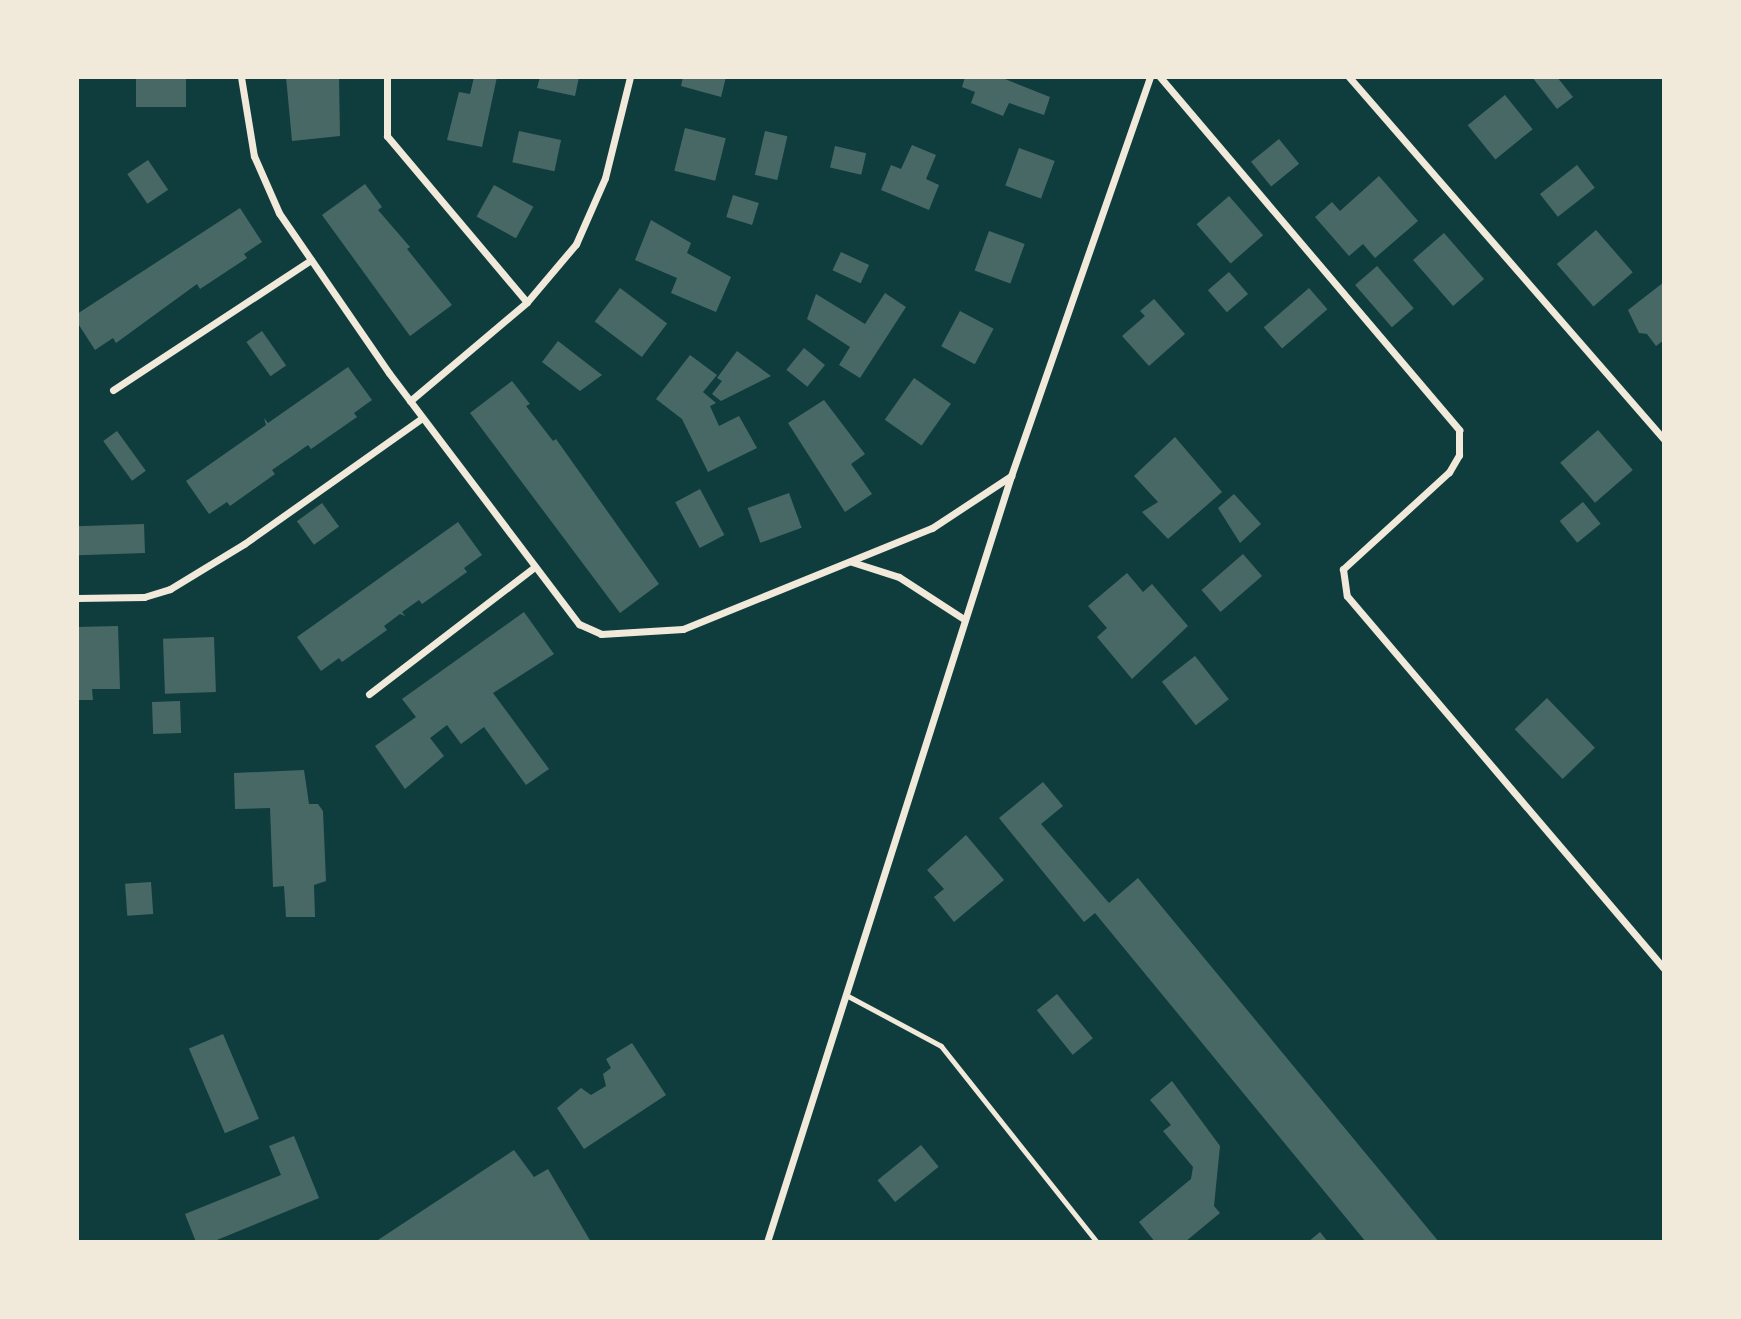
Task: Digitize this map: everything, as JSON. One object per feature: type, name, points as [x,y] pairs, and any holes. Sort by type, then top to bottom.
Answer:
[{"type":"street","points":[[241,77],[254,156],[279,213],[422,418],[533,568],[579,624],[601,634],[640,635],[683,629],[932,528],[1011,476]]},
{"type":"street","points":[[387,77],[387,136],[527,302]]},
{"type":"street","points":[[410,401],[527,302],[576,244],[605,178],[630,77]]},
{"type":"street","points":[[767,1242],[1011,476],[1150,77]]},
{"type":"street","points":[[1160,77],[1459,430],[1459,455],[1449,472],[1343,569],[1347,596],[1664,968]]},
{"type":"street","points":[[1349,77],[1664,439]]},
{"type":"street","points":[[113,390],[311,260]]},
{"type":"street","points":[[77,597],[144,597],[170,589],[244,544],[422,418]]},
{"type":"street","points":[[852,562],[899,577],[964,619]]},
{"type":"street","points":[[369,694],[533,568]]},
{"type":"lane","points":[[846,995],[941,1045],[1097,1242]]},
{"type":"building","points":[[136,77],[186,77],[186,107],[136,107]]},
{"type":"building","points":[[286,77],[339,77],[340,136],[292,141]]},
{"type":"building","points":[[474,77],[497,77],[482,147],[447,140],[459,92],[470,94]]},
{"type":"building","points":[[540,77],[579,77],[575,96],[537,88]]},
{"type":"building","points":[[683,77],[726,77],[721,97],[681,86]]},
{"type":"building","points":[[965,77],[1000,77],[1050,97],[1044,115],[1009,103],[1003,116],[971,103],[975,92],[962,87]]},
{"type":"building","points":[[1532,77],[1557,77],[1573,97],[1557,109]]},
{"type":"building","points":[[1505,95],[1533,129],[1495,159],[1468,125]]},
{"type":"building","points":[[685,128],[726,138],[715,181],[674,171]]},
{"type":"building","points":[[519,131],[561,140],[554,171],[512,162]]},
{"type":"building","points":[[765,131],[787,136],[777,180],[755,175]]},
{"type":"building","points":[[1279,139],[1299,164],[1271,187],[1251,162]]},
{"type":"building","points":[[912,145],[936,155],[926,179],[939,185],[929,210],[881,190],[891,165],[901,169]]},
{"type":"building","points":[[835,146],[866,153],[861,175],[830,167]]},
{"type":"building","points":[[1019,148],[1055,161],[1041,199],[1005,186]]},
{"type":"building","points":[[148,160],[168,190],[147,204],[127,174]]},
{"type":"building","points":[[1577,165],[1595,188],[1558,217],[1540,194]]},
{"type":"building","points":[[1379,176],[1418,221],[1375,258],[1363,244],[1349,256],[1315,217],[1332,202],[1340,211]]},
{"type":"building","points":[[365,184],[382,207],[378,210],[410,247],[407,249],[452,305],[410,336],[322,215]]},
{"type":"building","points":[[494,185],[533,207],[516,238],[477,216]]},
{"type":"building","points":[[733,195],[759,203],[752,225],[726,217]]},
{"type":"building","points":[[1229,196],[1263,235],[1231,263],[1197,224]]},
{"type":"building","points":[[240,208],[262,242],[244,254],[247,258],[200,289],[197,284],[116,343],[113,338],[95,350],[77,322],[77,314]]},
{"type":"building","points":[[651,220],[691,243],[687,253],[731,277],[716,312],[671,293],[677,278],[635,260]]},
{"type":"building","points":[[1596,230],[1633,272],[1593,306],[1557,264]]},
{"type":"building","points":[[989,231],[1025,244],[1010,283],[975,270]]},
{"type":"building","points":[[1444,233],[1484,279],[1453,306],[1413,260]]},
{"type":"building","points":[[841,252],[869,265],[861,283],[833,270]]},
{"type":"building","points":[[1377,266],[1414,308],[1392,327],[1355,285]]},
{"type":"building","points":[[1229,272],[1248,294],[1227,312],[1208,290]]},
{"type":"building","points":[[1664,282],[1664,340],[1656,346],[1647,334],[1639,333],[1628,310]]},
{"type":"building","points":[[620,288],[667,324],[642,357],[595,322]]},
{"type":"building","points":[[1309,288],[1327,309],[1282,348],[1264,327]]},
{"type":"building","points":[[885,293],[906,307],[860,378],[839,365],[850,347],[807,319],[816,294],[865,324]]},
{"type":"building","points":[[1154,299],[1185,334],[1149,366],[1122,336],[1145,316],[1140,311]]},
{"type":"building","points":[[960,311],[994,329],[975,364],[941,346]]},
{"type":"building","points":[[262,331],[286,365],[271,376],[246,342]]},
{"type":"building","points":[[558,341],[602,375],[580,391],[542,362]]},
{"type":"building","points":[[804,348],[825,365],[807,387],[786,370]]},
{"type":"building","points":[[737,351],[771,376],[721,401],[712,394],[722,381],[717,378]]},
{"type":"building","points":[[690,355],[717,375],[703,392],[716,403],[710,406],[719,426],[739,416],[757,448],[708,472],[682,419],[656,399]]},
{"type":"building","points":[[348,367],[372,400],[354,413],[357,417],[311,449],[308,445],[272,470],[275,474],[230,506],[227,502],[209,514],[186,481],[266,425],[264,418],[268,423]]},
{"type":"building","points":[[914,378],[951,404],[922,446],[885,420]]},
{"type":"building","points":[[512,381],[530,404],[526,406],[553,441],[556,439],[659,584],[620,613],[470,413]]},
{"type":"building","points":[[824,400],[865,454],[851,464],[872,494],[845,512],[788,423]]},
{"type":"building","points":[[1598,430],[1633,470],[1595,503],[1560,463]]},
{"type":"building","points":[[117,431],[146,471],[132,481],[103,441]]},
{"type":"building","points":[[1175,437],[1222,492],[1168,539],[1142,512],[1158,502],[1134,476]]},
{"type":"building","points":[[700,489],[724,535],[700,548],[675,502]]},
{"type":"building","points":[[789,493],[802,528],[760,543],[748,508]]},
{"type":"building","points":[[1234,494],[1261,524],[1240,543],[1218,508]]},
{"type":"building","points":[[1583,502],[1601,524],[1577,543],[1560,521]]},
{"type":"building","points":[[322,503],[339,526],[314,545],[297,521]]},
{"type":"building","points":[[458,522],[482,555],[464,568],[467,572],[422,604],[419,600],[402,612],[405,616],[400,614],[384,626],[387,630],[342,662],[339,658],[321,671],[297,637]]},
{"type":"building","points":[[144,524],[145,553],[78,555],[77,526]]},
{"type":"building","points":[[1243,554],[1262,576],[1221,612],[1201,590]]},
{"type":"building","points":[[1127,573],[1143,592],[1152,584],[1188,626],[1132,679],[1097,637],[1107,628],[1088,606]]},
{"type":"building","points":[[524,612],[554,654],[493,693],[549,769],[526,785],[484,727],[461,744],[447,725],[430,738],[444,756],[405,789],[375,746],[416,717],[402,699]]},
{"type":"building","points":[[118,626],[120,689],[92,689],[93,700],[77,700],[77,627]]},
{"type":"building","points":[[214,637],[216,692],[165,694],[163,639]]},
{"type":"building","points":[[1195,656],[1229,699],[1196,725],[1162,682]]},
{"type":"building","points":[[1547,698],[1595,748],[1563,779],[1515,729]]},
{"type":"building","points":[[180,701],[181,733],[153,734],[152,702]]},
{"type":"building","points":[[304,770],[309,804],[318,804],[323,811],[326,881],[314,885],[315,917],[286,917],[284,886],[273,887],[270,808],[235,809],[234,773]]},
{"type":"building","points":[[1043,782],[1063,806],[1041,824],[1109,903],[1138,878],[1439,1242],[1366,1242],[1095,913],[1084,922],[999,818]]},
{"type":"building","points":[[966,835],[1004,880],[954,922],[934,897],[944,889],[927,870]]},
{"type":"building","points":[[151,882],[153,914],[127,916],[125,884]]},
{"type":"building","points":[[1057,994],[1093,1038],[1073,1055],[1037,1010]]},
{"type":"building","points":[[223,1034],[259,1119],[225,1133],[189,1048]]},
{"type":"building","points":[[632,1043],[666,1095],[584,1149],[557,1108],[581,1088],[591,1095],[606,1086],[603,1074],[611,1068],[606,1059]]},
{"type":"building","points":[[1172,1081],[1220,1146],[1214,1206],[1220,1213],[1185,1242],[1155,1242],[1139,1222],[1191,1179],[1193,1167],[1163,1131],[1171,1125],[1150,1100]]},
{"type":"building","points":[[294,1136],[319,1198],[212,1242],[196,1242],[185,1214],[281,1175],[269,1146]]},
{"type":"building","points":[[921,1145],[939,1167],[895,1202],[877,1180]]},
{"type":"building","points":[[514,1150],[534,1177],[548,1169],[591,1242],[375,1242]]},
{"type":"building","points":[[1320,1232],[1328,1242],[1308,1242]]}]
